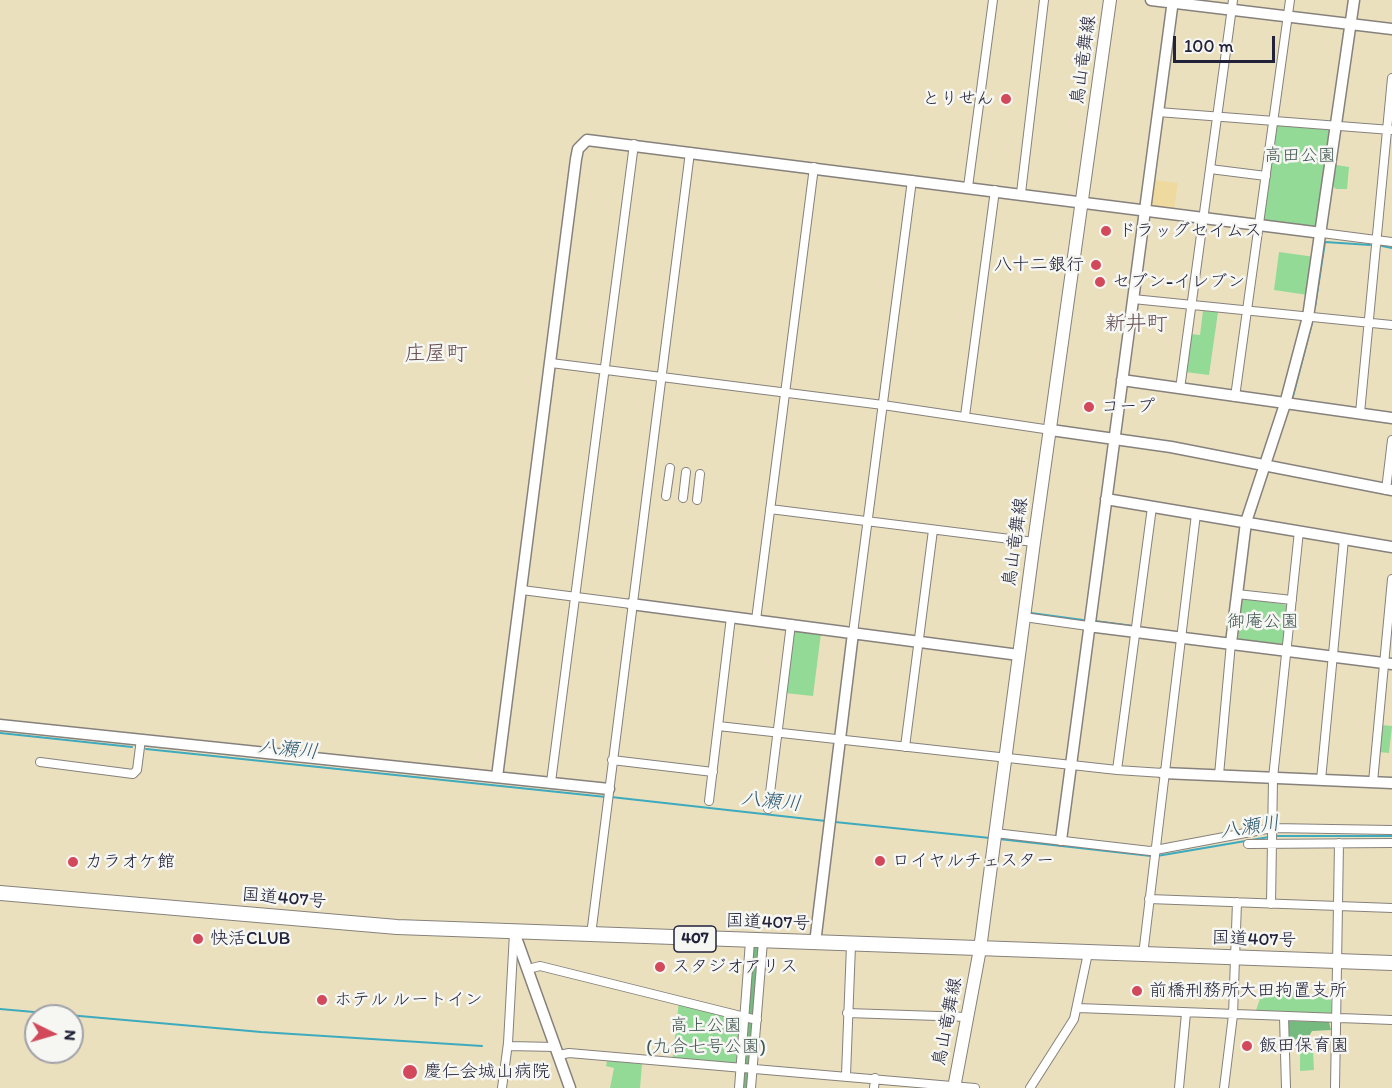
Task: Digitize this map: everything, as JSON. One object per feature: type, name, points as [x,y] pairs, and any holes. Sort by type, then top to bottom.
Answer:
[{"type":"highway","name":"国道407号","points":[[0,893],[387,927],[1392,963]]},
{"type":"main road","name":"鳥山竜舞線","points":[[954,1086],[980,949],[1110,0]]},
{"type":"street","points":[[968,187],[993,0]]},
{"type":"street","points":[[1021,194],[1044,0]]},
{"type":"street","points":[[1151,0],[1232,5],[1287,16],[1392,28]]},
{"type":"street","points":[[1235,397],[1290,0]]},
{"type":"street","points":[[1219,775],[1231,643],[1246,522],[1286,404],[1308,317],[1338,126],[1354,0]]},
{"type":"street","points":[[1060,840],[1173,1]]},
{"type":"street","points":[[1180,389],[1232,5]]},
{"type":"street","points":[[1360,413],[1376,241],[1390,130],[1392,78]]},
{"type":"street","points":[[1158,112],[1390,130]]},
{"type":"street","points":[[498,777],[578,149],[587,141],[634,144],[1392,242]]},
{"type":"street","points":[[551,782],[634,144]]},
{"type":"street","points":[[591,935],[631,604],[690,152]]},
{"type":"street","points":[[756,620],[814,167]]},
{"type":"street","points":[[1210,169],[1266,176]]},
{"type":"street","points":[[815,943],[912,180]]},
{"type":"street","points":[[965,416],[995,190]]},
{"type":"street","points":[[1133,299],[1392,325]]},
{"type":"street","points":[[551,363],[965,416],[1114,439],[1389,490],[1392,440]]},
{"type":"street","points":[[1122,380],[1392,418]]},
{"type":"street","points":[[666,496],[670,468]]},
{"type":"street","points":[[683,498],[686,472]]},
{"type":"street","points":[[697,500],[700,474]]},
{"type":"street","points":[[1106,499],[1392,547]]},
{"type":"street","points":[[1117,770],[1152,507]]},
{"type":"street","points":[[770,509],[1034,542]]},
{"type":"street","points":[[1143,955],[1163,773],[1196,514]]},
{"type":"street","points":[[905,747],[933,530]]},
{"type":"street","points":[[1271,904],[1273,778],[1299,531]]},
{"type":"street","points":[[1322,780],[1344,539]]},
{"type":"street","points":[[1373,782],[1388,664],[1392,579]]},
{"type":"street","points":[[522,590],[1019,655]]},
{"type":"street","points":[[1237,594],[1292,600]]},
{"type":"street","points":[[709,801],[731,617]]},
{"type":"street","points":[[1024,617],[1388,664]]},
{"type":"street","points":[[768,809],[791,624]]},
{"type":"street","points":[[0,725],[551,782],[608,794]]},
{"type":"street","points":[[718,726],[1117,770],[1392,783]]},
{"type":"street","points":[[40,762],[133,774],[137,770],[141,739]]},
{"type":"street","points":[[612,760],[712,772]]},
{"type":"street","points":[[995,836],[1156,850],[1272,836],[1392,830]]},
{"type":"street","points":[[1248,844],[1272,836],[1339,843],[1392,843]]},
{"type":"street","points":[[1335,1088],[1335,961],[1339,843]]},
{"type":"street","points":[[1149,899],[1392,908]]},
{"type":"street","points":[[1224,1088],[1233,1015],[1237,902]]},
{"type":"street","points":[[502,1088],[508,1046],[510,965],[514,932]]},
{"type":"street","points":[[514,932],[570,1088]]},
{"type":"street","points":[[739,1088],[744,1017],[757,941]]},
{"type":"street","points":[[751,1088],[757,1020],[757,941]]},
{"type":"street","points":[[846,1075],[851,945]]},
{"type":"street","points":[[1030,1088],[1074,1019],[1088,953]]},
{"type":"street","points":[[510,965],[515,962],[527,967],[540,966],[757,1020]]},
{"type":"street","points":[[1077,1008],[1392,1020]]},
{"type":"street","points":[[847,1013],[968,1017]]},
{"type":"street","points":[[1179,1088],[1186,1013]]},
{"type":"street","points":[[1284,1017],[1286,1088]]},
{"type":"street","points":[[508,1046],[752,1069],[846,1075],[874,1083],[975,1088]]},
{"type":"green space","name":"高田公園","points":[[1277,125],[1330,129],[1316,228],[1265,222],[1263,218]]},
{"type":"green space","points":[[1336,165],[1349,167],[1347,189],[1336,189],[1333,186]]},
{"type":"green space","points":[[1279,252],[1315,257],[1308,295],[1274,290]]},
{"type":"green space","points":[[1203,311],[1218,312],[1209,375],[1185,372],[1190,334],[1200,335]]},
{"type":"green space","name":"御庵公園","points":[[1243,598],[1287,605],[1283,644],[1238,641]]},
{"type":"green space","points":[[793,629],[821,633],[813,696],[785,693]]},
{"type":"green space","points":[[1381,725],[1392,726],[1389,753],[1379,752]]},
{"type":"green space","points":[[750,941],[763,941],[751,1088],[739,1088]]},
{"type":"green space","points":[[1266,982],[1284,989],[1286,985],[1292,986],[1291,991],[1307,995],[1331,994],[1331,1014],[1255,1013]]},
{"type":"green space","name":"高上公園 (九合七号公園)","points":[[679,1001],[744,1017],[741,1067],[672,1063]]},
{"type":"green space","points":[[1289,1021],[1329,1022],[1331,1030],[1312,1031],[1308,1038],[1289,1040],[1287,1024]]},
{"type":"green space","points":[[1300,1052],[1313,1052],[1314,1070],[1300,1071]]},
{"type":"green space","points":[[607,1061],[642,1064],[640,1088],[610,1088],[614,1068],[606,1066]]},
{"type":"sand","points":[[1153,180],[1178,183],[1174,210],[1150,205]]},
{"type":"waterway","points":[[1315,307],[1325,242],[1370,245]]},
{"type":"waterway","points":[[1382,246],[1392,248]]},
{"type":"waterway","points":[[1292,400],[1312,323]]},
{"type":"waterway","points":[[1253,517],[1257,505]]},
{"type":"waterway","points":[[1031,613],[1083,620]]},
{"type":"waterway","points":[[1095,621],[1133,626]]},
{"type":"waterway","name":"八瀬川","points":[[0,733],[132,747]]},
{"type":"waterway","name":"八瀬川","points":[[146,749],[606,797]]},
{"type":"waterway","name":"八瀬川","points":[[611,797],[826,821]]},
{"type":"waterway","name":"八瀬川","points":[[835,822],[990,838]]},
{"type":"waterway","name":"八瀬川","points":[[1275,836],[1392,836]]},
{"type":"waterway","name":"八瀬川","points":[[1157,856],[1269,837]]},
{"type":"waterway","name":"八瀬川","points":[[999,839],[1151,856]]},
{"type":"waterway","points":[[0,1009],[261,1032],[482,1046]]},
{"type":"place","name":"とりせん","points":[[1006,99]]},
{"type":"place","name":"ドラッグセイムス","points":[[1106,231]]},
{"type":"place","name":"八十二銀行","points":[[1096,265]]},
{"type":"place","name":"セブン-イレブン","points":[[1100,282]]},
{"type":"place","name":"コープ","points":[[1089,407]]},
{"type":"place","name":"ロイヤルチェスター","points":[[880,861]]},
{"type":"place","name":"カラオケ館","points":[[73,862]]},
{"type":"place","name":"快活CLUB","points":[[198,939]]},
{"type":"place","name":"スタジオアリス","points":[[660,967]]},
{"type":"place","name":"前橋刑務所大田拘置支所","points":[[1137,991]]},
{"type":"place","name":"ホテル ルートイン","points":[[322,1000]]},
{"type":"place","name":"飯田保育園","points":[[1247,1046]]},
{"type":"place","name":"慶仁会城山病院","points":[[410,1072]]},
{"type":"district","name":"新井町","points":[[1136,325]]},
{"type":"district","name":"庄屋町","points":[[436,355]]}]
